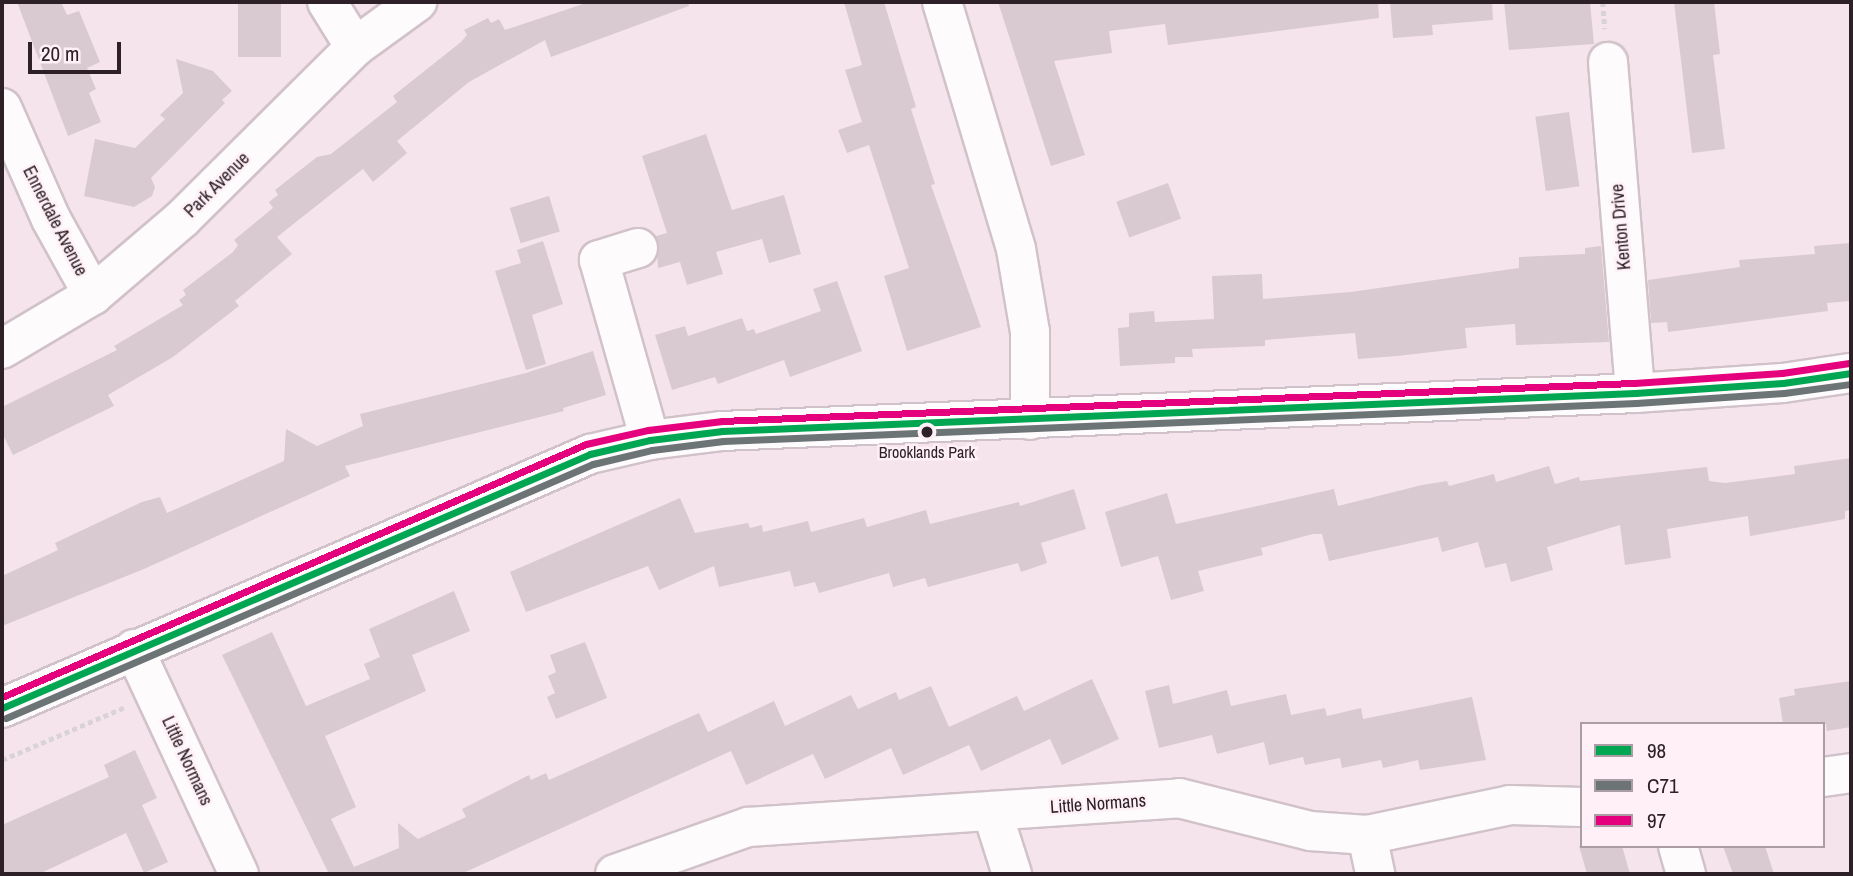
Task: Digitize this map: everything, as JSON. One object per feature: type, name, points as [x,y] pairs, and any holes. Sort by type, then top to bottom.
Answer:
[{"type":"street","points":[[327,2],[355,47]]},
{"type":"street","name":"Park Avenue","points":[[2,349],[93,295],[183,218],[355,47],[417,2]]},
{"type":"street","points":[[942,2],[1016,249],[1030,332],[1030,420]]},
{"type":"street","name":"Kenton Drive","points":[[1608,62],[1635,393]]},
{"type":"street","name":"Ennerdale Avenue","points":[[2,108],[51,219],[93,295]]},
{"type":"street","points":[[638,248],[599,260],[650,440]]},
{"type":"street","points":[[2,708],[590,454],[650,440],[722,431],[1635,393],[1783,383],[1851,373]]},
{"type":"street","name":"Little Normans","points":[[134,649],[240,874]]},
{"type":"street","points":[[1825,777],[1851,773]]},
{"type":"street","name":"Little Normans","points":[[615,874],[748,827],[1179,798],[1310,831],[1367,835],[1510,805],[1580,807]]},
{"type":"street","points":[[992,811],[1012,874]]},
{"type":"street","points":[[1367,835],[1375,874]]},
{"type":"street","points":[[1679,848],[1686,874]]},
{"type":"path","points":[[2,760],[155,694]]},
{"type":"building","points":[[17,2],[61,2],[67,15],[79,11],[100,62],[87,68],[96,89],[89,93],[101,122],[68,136]]},
{"type":"building","points":[[238,2],[281,2],[281,57],[238,57]]},
{"type":"building","points":[[589,2],[688,2],[689,6],[551,57],[545,40],[469,82],[397,141],[407,153],[373,182],[363,169],[277,237],[292,254],[235,301],[239,306],[173,357],[108,395],[114,406],[13,455],[2,433],[2,407],[117,350],[114,346],[183,305],[179,300],[186,295],[183,290],[233,252],[238,245],[234,240],[273,208],[269,202],[278,195],[275,190],[317,157],[331,154],[397,102],[393,96],[461,42],[467,35],[464,30],[488,18],[491,23],[499,19],[505,30]]},
{"type":"building","points":[[844,2],[884,2],[916,107],[911,109],[935,184],[931,185],[981,327],[907,351],[884,276],[909,268],[869,145],[847,153],[838,130],[862,122],[845,70],[862,65]]},
{"type":"building","points":[[998,2],[1378,2],[1379,18],[1168,45],[1165,24],[1109,31],[1112,53],[1054,61],[1085,155],[1051,166]]},
{"type":"building","points":[[1390,2],[1492,2],[1493,20],[1432,25],[1433,35],[1393,38]]},
{"type":"building","points":[[1504,2],[1590,2],[1594,44],[1509,50]]},
{"type":"building","points":[[1674,2],[1714,2],[1720,54],[1713,55],[1725,149],[1692,153]]},
{"type":"building","points":[[176,59],[213,71],[232,91],[222,100],[225,103],[151,178],[155,187],[152,196],[134,207],[84,196],[95,139],[135,148],[165,119],[160,115],[183,93]]},
{"type":"building","points":[[1569,112],[1579,186],[1546,191],[1535,117]]},
{"type":"building","points":[[706,134],[732,210],[784,195],[801,254],[769,263],[762,239],[716,252],[723,274],[687,285],[680,262],[658,268],[656,236],[667,233],[642,156]]},
{"type":"building","points":[[1168,183],[1181,219],[1129,238],[1116,202]]},
{"type":"building","points":[[549,196],[560,231],[521,243],[510,208]]},
{"type":"building","points":[[543,241],[563,304],[532,315],[546,364],[526,370],[495,271],[521,263],[517,250]]},
{"type":"building","points":[[1851,243],[1851,301],[1827,303],[1828,311],[1668,332],[1667,322],[1651,323],[1648,280],[1740,267],[1739,260],[1815,254],[1814,246]]},
{"type":"building","points":[[1601,246],[1609,342],[1516,345],[1515,324],[1465,328],[1467,348],[1397,356],[1358,359],[1355,333],[1265,340],[1265,346],[1192,349],[1193,357],[1175,357],[1175,363],[1120,366],[1118,328],[1129,327],[1129,313],[1154,311],[1155,322],[1214,319],[1212,276],[1262,274],[1263,299],[1351,292],[1519,268],[1519,257],[1585,254],[1585,248]]},
{"type":"building","points":[[837,281],[862,351],[790,377],[784,360],[718,384],[715,377],[672,390],[655,335],[685,326],[688,336],[742,318],[747,331],[754,329],[756,334],[821,311],[813,289]]},
{"type":"building","points":[[593,351],[606,395],[563,408],[564,411],[345,466],[350,476],[144,569],[2,626],[2,576],[58,550],[55,543],[142,502],[160,497],[167,513],[284,461],[286,429],[317,446],[363,426],[360,414],[526,373]]},
{"type":"building","points":[[1851,458],[1851,510],[1845,511],[1845,519],[1750,536],[1748,516],[1667,529],[1671,558],[1625,565],[1620,525],[1547,547],[1553,570],[1511,582],[1506,563],[1485,568],[1478,542],[1442,552],[1438,537],[1329,561],[1322,534],[1313,534],[1261,548],[1263,555],[1198,571],[1204,591],[1171,600],[1158,556],[1121,567],[1105,512],[1167,493],[1176,524],[1334,489],[1338,506],[1447,481],[1449,486],[1494,474],[1496,482],[1549,466],[1555,484],[1579,477],[1580,481],[1707,467],[1709,481],[1725,483],[1795,474],[1794,466]]},
{"type":"building","points":[[1074,489],[1086,529],[1041,543],[1047,563],[1021,572],[1018,563],[928,587],[925,578],[893,587],[889,573],[819,593],[815,582],[794,587],[790,571],[719,587],[714,566],[659,590],[648,566],[526,612],[510,572],[680,498],[695,533],[748,523],[750,528],[762,525],[763,532],[808,521],[811,532],[864,518],[867,527],[926,510],[930,524],[1019,502],[1020,506]]},
{"type":"building","points":[[454,591],[470,631],[412,655],[426,691],[325,736],[356,807],[331,819],[354,867],[399,848],[398,823],[418,839],[466,817],[462,809],[529,775],[531,780],[546,773],[549,780],[699,713],[708,732],[774,701],[785,726],[851,695],[858,709],[896,692],[899,700],[931,686],[949,727],[1017,696],[1024,711],[1092,679],[1119,739],[1062,765],[1050,739],[981,771],[969,745],[903,775],[891,748],[825,779],[813,754],[746,785],[731,751],[461,874],[329,874],[222,655],[272,632],[306,706],[370,679],[364,664],[380,657],[369,629]]},
{"type":"building","points":[[585,642],[607,698],[556,719],[547,697],[555,693],[548,676],[556,672],[550,655]]},
{"type":"building","points":[[1851,681],[1851,727],[1827,731],[1825,722],[1783,722],[1779,698],[1795,695],[1794,689]]},
{"type":"building","points":[[1169,685],[1173,704],[1227,690],[1231,706],[1286,694],[1291,715],[1325,708],[1327,716],[1361,708],[1363,719],[1472,697],[1486,760],[1420,770],[1418,760],[1383,768],[1381,760],[1342,768],[1340,758],[1305,765],[1303,757],[1269,765],[1264,742],[1217,754],[1212,735],[1159,748],[1145,691]]},
{"type":"building","points":[[135,750],[157,798],[142,805],[168,862],[144,873],[126,833],[39,874],[2,874],[2,825],[109,777],[104,765]]},
{"type":"building","points":[[1579,846],[1623,848],[1630,874],[1587,874]]},
{"type":"building","points":[[1724,848],[1766,848],[1774,874],[1733,874]]},
{"type":"transit line","name":"97","points":[[2,697],[586,444],[648,430],[722,421],[1634,383],[1782,373],[1849,363]]},
{"type":"transit line","name":"98","points":[[2,708],[590,454],[650,440],[722,431],[1635,393],[1783,383],[1851,373]]},
{"type":"transit line","name":"C71","points":[[6,718],[593,464],[652,450],[723,441],[1636,403],[1784,393],[1851,384]]},
{"type":"place","name":"Brooklands Park","points":[[927,432]]}]
